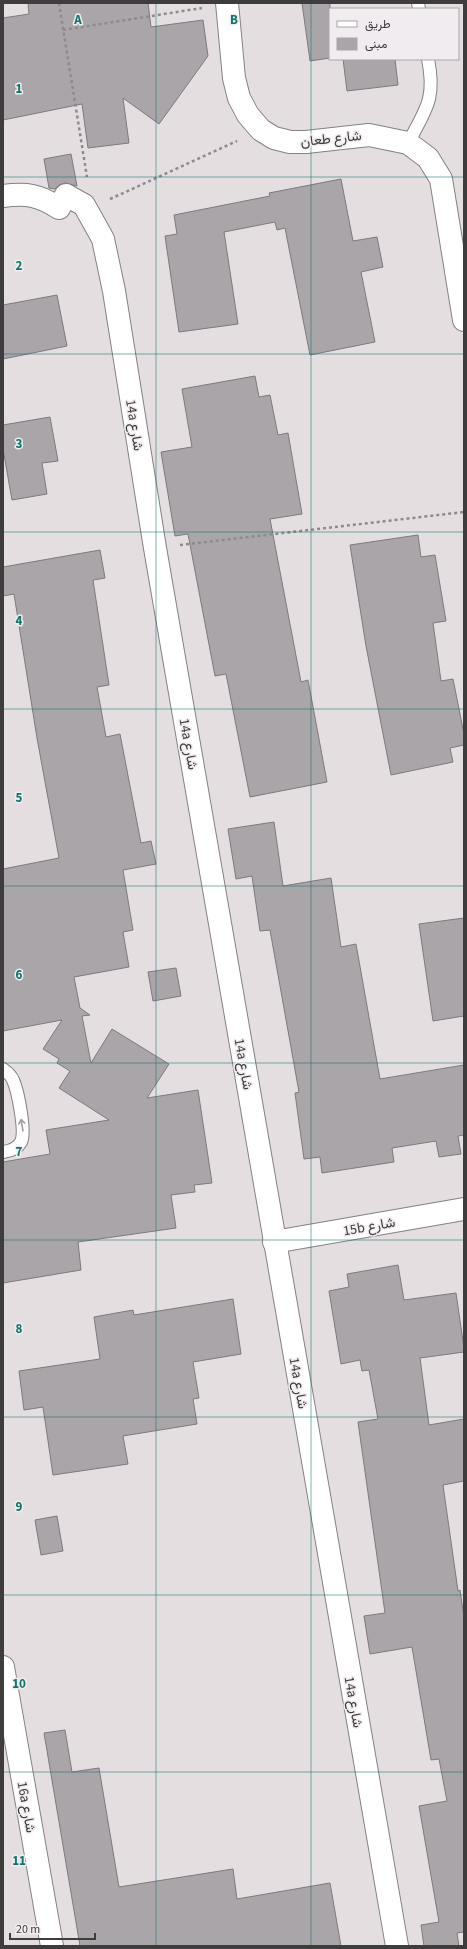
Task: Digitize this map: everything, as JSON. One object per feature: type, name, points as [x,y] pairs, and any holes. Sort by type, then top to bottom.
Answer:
[{"type":"street","name":"شارع طعان","points":[[227,3],[234,78],[239,98],[248,115],[260,130],[274,138],[290,142],[306,142],[369,135],[401,141]]},
{"type":"street","points":[[401,141],[428,158],[441,179],[464,320]]},
{"type":"street","name":"14a شارع","points":[[3,196],[31,195],[46,199],[59,208],[66,195],[84,205],[103,240],[114,291],[155,548],[397,1946]]},
{"type":"street","name":"15b شارع","points":[[274,1242],[464,1209]]},
{"type":"street","name":"16a شارع","points":[[3,1667],[52,1946]]},
{"type":"lane","points":[[401,141],[428,106],[432,92],[432,77],[428,60]]},
{"type":"lane","points":[[3,1069],[9,1074],[16,1089],[23,1133],[17,1147],[10,1151],[3,1152]]},
{"type":"path","points":[[59,3],[88,184]]},
{"type":"path","points":[[63,30],[227,3]]},
{"type":"path","points":[[106,201],[260,130]]},
{"type":"path","points":[[155,548],[464,512]]},
{"type":"building","points":[[28,3],[148,3],[151,27],[203,20],[208,56],[159,124],[123,98],[129,143],[88,148],[82,104],[3,120],[3,18],[29,14]]},
{"type":"building","points":[[302,3],[330,3],[329,58],[310,61]]},
{"type":"building","points":[[343,60],[395,60],[398,85],[347,91]]},
{"type":"building","points":[[71,154],[77,186],[65,183],[59,185],[55,189],[49,188],[44,159]]},
{"type":"building","points":[[341,179],[353,241],[377,237],[383,267],[361,272],[375,342],[310,355],[285,228],[277,230],[275,222],[224,232],[238,324],[179,332],[165,236],[177,234],[174,215],[270,196],[269,193]]},
{"type":"building","points":[[57,295],[67,346],[3,359],[3,305]]},
{"type":"building","points":[[255,376],[259,397],[270,395],[278,435],[288,433],[302,514],[270,519],[301,682],[308,680],[327,782],[250,797],[226,674],[215,676],[188,534],[175,536],[161,452],[192,447],[182,389]]},
{"type":"building","points":[[50,417],[58,461],[42,463],[47,494],[12,500],[3,449],[3,425]]},
{"type":"building","points":[[418,535],[421,557],[435,555],[446,621],[433,623],[441,681],[453,679],[464,734],[464,745],[450,748],[453,762],[391,775],[366,646],[350,545]]},
{"type":"building","points":[[100,550],[105,578],[93,580],[109,685],[97,687],[106,737],[120,734],[141,843],[151,841],[156,864],[123,870],[133,930],[123,932],[129,967],[74,977],[80,1008],[90,1015],[82,1016],[91,1063],[112,1029],[169,1064],[147,1098],[198,1090],[212,1183],[194,1185],[195,1192],[171,1195],[176,1228],[78,1242],[81,1270],[3,1283],[3,1162],[50,1154],[46,1130],[109,1120],[59,1088],[70,1071],[57,1063],[59,1059],[43,1049],[62,1020],[3,1031],[3,869],[59,858],[37,738],[14,594],[3,596],[3,567]]},
{"type":"building","points":[[274,822],[283,886],[331,878],[341,947],[356,944],[380,1079],[464,1065],[464,1135],[458,1136],[461,1154],[439,1157],[436,1141],[392,1148],[394,1162],[322,1173],[320,1157],[304,1159],[295,1093],[299,1092],[270,930],[260,931],[252,876],[236,879],[228,829]]},
{"type":"building","points":[[464,918],[464,1016],[433,1021],[419,924]]},
{"type":"building","points":[[176,968],[181,996],[153,1001],[148,972]]},
{"type":"building","points":[[398,1265],[404,1300],[456,1293],[464,1348],[464,1352],[420,1358],[429,1425],[464,1419],[464,1481],[443,1485],[458,1591],[460,1590],[464,1617],[464,1932],[457,1933],[459,1946],[424,1946],[421,1925],[439,1922],[419,1806],[447,1801],[439,1759],[431,1760],[412,1647],[370,1654],[364,1616],[385,1613],[358,1422],[378,1419],[369,1370],[362,1371],[360,1360],[341,1364],[329,1291],[349,1287],[347,1274]]},
{"type":"building","points":[[233,1299],[241,1354],[193,1362],[199,1398],[193,1399],[197,1424],[123,1436],[128,1464],[53,1475],[43,1407],[24,1410],[19,1371],[100,1359],[94,1317],[133,1310],[134,1315]]},
{"type":"building","points":[[57,1516],[63,1551],[41,1555],[35,1520]]},
{"type":"building","points":[[65,1730],[72,1772],[99,1768],[119,1887],[233,1869],[237,1899],[330,1883],[341,1946],[80,1946],[44,1733]]}]
